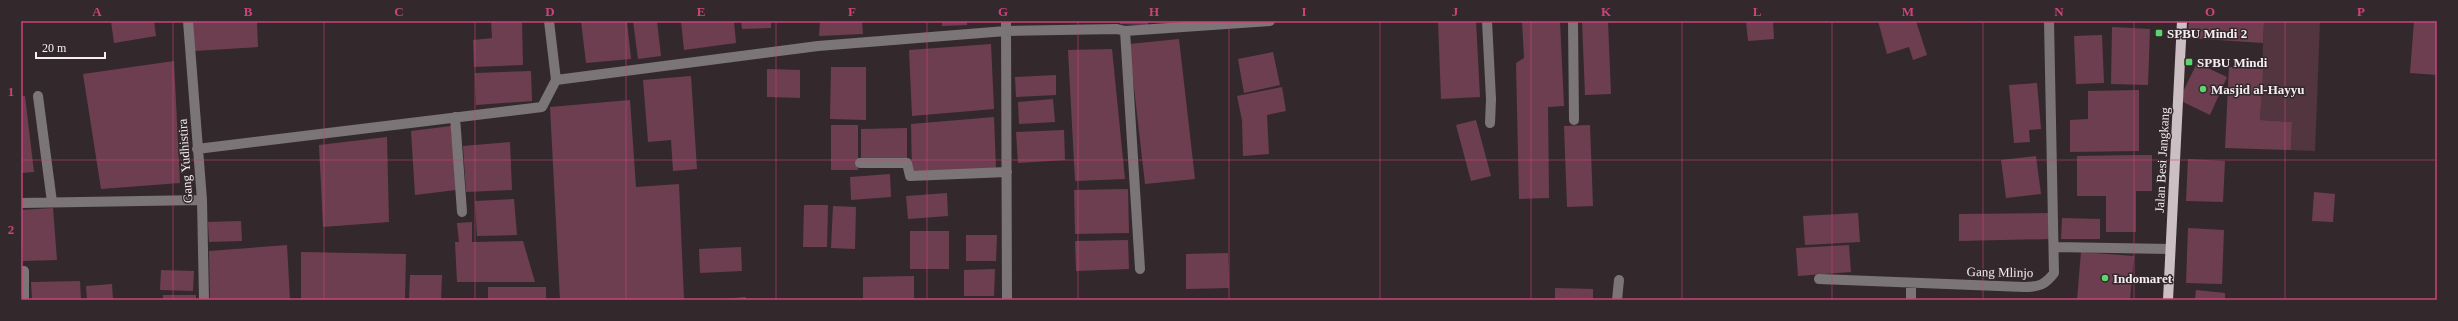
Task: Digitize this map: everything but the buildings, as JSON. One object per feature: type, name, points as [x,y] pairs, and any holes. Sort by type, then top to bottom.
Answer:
[{"type":"main road","name":"Jalan Besi Jangkang","points":[[2168,300],[2182,21]]},
{"type":"street","name":"Gang Yudhistira","points":[[188,21],[202,200],[204,300]]},
{"type":"street","points":[[197,149],[542,107],[556,80],[549,21]]},
{"type":"street","points":[[556,80],[818,46],[1006,26],[1119,27],[1269,21]]},
{"type":"street","points":[[1487,21],[1491,99],[1490,123]]},
{"type":"street","points":[[1573,21],[1574,120]]},
{"type":"street","name":"Gang Mlinjo","points":[[1819,279],[2038,287],[2047,283],[2054,273],[2049,21]]},
{"type":"street","points":[[1006,26],[1007,300]]},
{"type":"street","points":[[1119,27],[1140,269]]},
{"type":"street","points":[[38,96],[52,202]]},
{"type":"street","points":[[455,117],[462,212]]},
{"type":"street","points":[[860,163],[907,163],[910,176],[1007,172]]},
{"type":"street","points":[[21,203],[202,200]]},
{"type":"street","points":[[2054,247],[2170,249]]},
{"type":"street","points":[[24,271],[24,300]]},
{"type":"street","points":[[1617,300],[1619,280]]},
{"type":"street","points":[[1911,283],[1911,300]]},
{"type":"shaded area","points":[[2264,21],[2320,21],[2315,151],[2291,150],[2292,122],[2260,120]]},
{"type":"place","name":"SPBU Mindi 2","points":[[2159,33]]},
{"type":"place","name":"SPBU Mindi","points":[[2189,62]]},
{"type":"place","name":"Masjid al-Hayyu","points":[[2203,89]]},
{"type":"place","name":"Indomaret","points":[[2105,278]]}]
